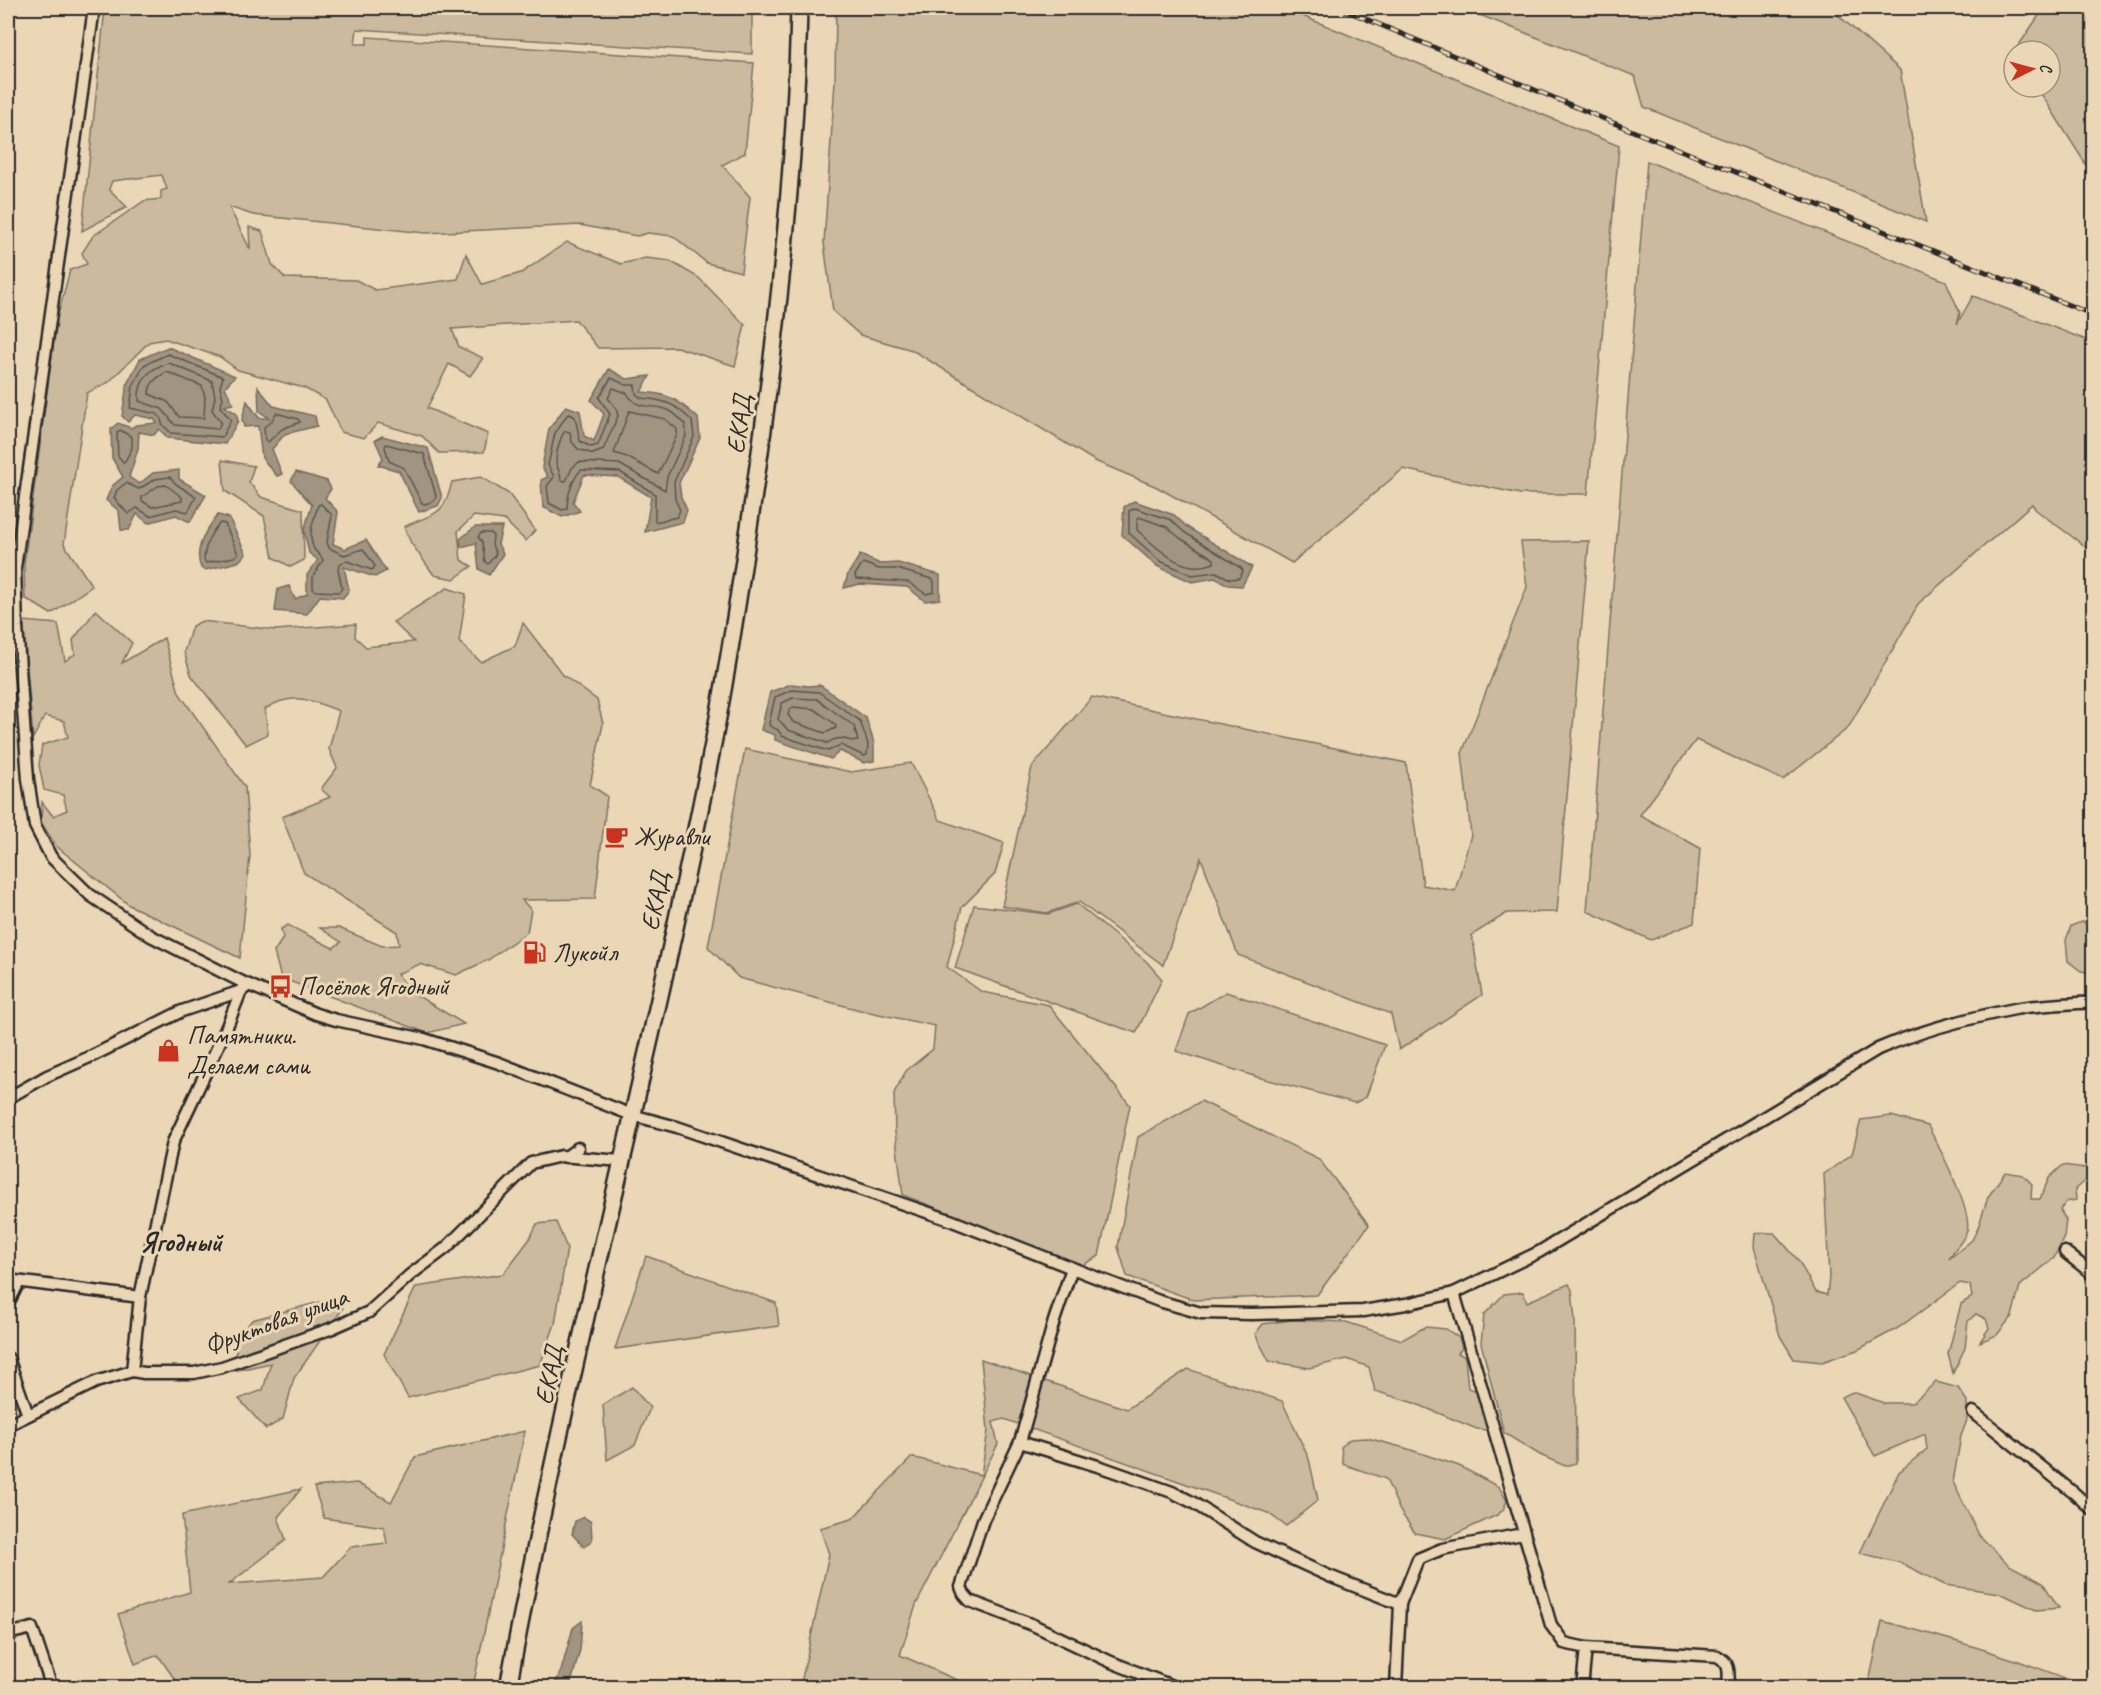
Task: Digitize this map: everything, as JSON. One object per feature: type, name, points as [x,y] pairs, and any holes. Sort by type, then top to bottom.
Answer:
[{"type":"highway","name":"ЕКАД","points":[[508,1688],[561,1429],[717,722],[750,525],[776,332],[793,140],[799,8]]},
{"type":"street","points":[[94,8],[15,568],[28,779],[35,826],[51,856],[90,895],[151,936],[245,988],[326,1017],[424,1039],[499,1063],[632,1115],[677,1126],[950,1220],[1159,1301],[1201,1313],[1252,1314],[1364,1311],[1454,1293],[1539,1252],[1878,1049],[1912,1034],[2017,1008],[2094,1002]]},
{"type":"street","points":[[8,1098],[47,1076],[182,1011],[245,988]]},
{"type":"street","points":[[132,1371],[140,1297],[173,1142],[245,988]]},
{"type":"street","points":[[566,1156],[578,1148]]},
{"type":"street","name":"Фруктовая улица","points":[[8,1425],[96,1382],[132,1371],[194,1373],[222,1367],[330,1329],[369,1312],[410,1275],[446,1248],[531,1163],[566,1156],[621,1161]]},
{"type":"street","points":[[2065,1251],[2094,1275]]},
{"type":"street","points":[[1072,1268],[1054,1321],[1020,1442],[983,1520],[961,1587],[970,1601],[1033,1625],[1111,1662],[1177,1688]]},
{"type":"street","points":[[8,1280],[140,1297]]},
{"type":"street","points":[[8,1304],[19,1282]]},
{"type":"street","points":[[1454,1293],[1551,1625],[1564,1643],[1586,1648],[1717,1656],[1725,1660],[1729,1669],[1728,1688]]},
{"type":"street","points":[[8,1358],[28,1415]]},
{"type":"street","points":[[1973,1412],[2094,1511]]},
{"type":"street","points":[[1020,1442],[1172,1492],[1255,1542],[1329,1576],[1400,1604]]},
{"type":"street","points":[[1396,1688],[1400,1604],[1418,1559],[1442,1549],[1523,1534]]},
{"type":"street","points":[[8,1634],[32,1628],[52,1688]]},
{"type":"street","points":[[1582,1688],[1586,1648]]},
{"type":"shaded area","points":[[105,8],[752,8],[752,54],[357,29],[355,44],[367,44],[367,37],[754,63],[745,153],[722,165],[750,197],[741,272],[707,263],[673,236],[648,233],[637,236],[580,225],[426,233],[253,215],[229,207],[250,249],[249,227],[262,231],[272,264],[285,278],[356,280],[375,290],[458,279],[466,254],[482,284],[521,273],[567,242],[621,264],[646,258],[670,261],[699,278],[745,325],[735,366],[677,347],[598,348],[576,320],[452,329],[459,347],[483,358],[470,376],[449,364],[427,408],[488,434],[484,452],[439,453],[422,436],[378,423],[364,438],[341,432],[326,400],[304,388],[238,370],[220,357],[166,339],[149,342],[109,382],[87,393],[64,544],[92,586],[51,614],[25,598],[24,564],[57,319],[70,270],[87,264],[82,253],[93,236],[144,201],[161,199],[161,191],[167,189],[162,175],[112,181],[109,189],[127,207],[82,231]]},
{"type":"shaded area","points":[[836,8],[1283,8],[1619,146],[1588,494],[1520,494],[1403,469],[1292,563],[1157,487],[1095,461],[912,350],[860,335],[833,311],[824,243],[835,82]]},
{"type":"shaded area","points":[[1462,8],[1830,8],[1900,70],[1926,222],[1644,107],[1635,76]]},
{"type":"shaded area","points":[[2044,8],[2093,8],[2093,176],[2045,99],[2062,99],[2062,39],[2023,39]]},
{"type":"shaded area","points":[[1647,161],[1946,281],[1960,313],[1957,324],[1973,296],[2094,343],[2093,552],[2036,510],[2032,504],[1919,603],[1848,728],[1783,780],[1696,740],[1640,815],[1700,848],[1694,923],[1651,940],[1587,911]]},
{"type":"shaded area","points":[[222,460],[254,466],[249,482],[261,497],[303,510],[304,560],[291,567],[273,557],[264,516],[225,491]]},
{"type":"shaded area","points":[[481,477],[509,494],[535,530],[526,541],[504,520],[474,516],[458,531],[461,560],[472,566],[454,579],[434,575],[411,543],[404,527],[441,509],[452,482]]},
{"type":"shaded area","points":[[1589,541],[1557,912],[1507,913],[1472,935],[1482,995],[1399,1050],[1391,1014],[1238,955],[1201,858],[1163,965],[1079,902],[1047,913],[1002,906],[1032,767],[1092,697],[1406,763],[1423,885],[1455,891],[1471,835],[1462,753],[1527,587],[1521,542]]},
{"type":"shaded area","points":[[447,588],[466,594],[459,642],[481,662],[515,646],[523,623],[563,675],[597,700],[603,724],[590,785],[607,796],[595,899],[522,900],[531,910],[527,932],[488,960],[456,975],[420,964],[397,974],[413,993],[464,1024],[427,1033],[281,978],[274,952],[283,938],[281,929],[288,925],[333,948],[341,942],[320,928],[339,928],[382,946],[399,945],[397,932],[304,873],[282,817],[330,797],[321,789],[337,768],[329,749],[339,711],[302,699],[275,703],[265,709],[268,734],[246,745],[191,675],[184,652],[192,626],[202,621],[275,630],[356,624],[355,637],[366,647],[414,642],[393,622]]},
{"type":"shaded area","points":[[96,610],[132,643],[122,663],[164,638],[179,693],[245,787],[250,855],[240,958],[129,905],[56,846],[41,822],[42,802],[53,816],[67,810],[63,795],[44,790],[39,765],[42,745],[68,737],[64,721],[45,716],[33,738],[23,621],[58,624],[65,661],[75,654],[73,640]]},
{"type":"shaded area","points":[[745,749],[851,772],[911,763],[940,820],[1004,843],[995,874],[962,907],[947,967],[982,992],[1049,1005],[1130,1105],[1099,1256],[1083,1265],[903,1195],[895,1132],[894,1093],[906,1071],[933,1049],[935,1026],[860,1010],[739,978],[708,947]]},
{"type":"shaded area","points":[[1077,904],[1146,961],[1162,979],[1136,1033],[955,968],[974,905],[1048,914]]},
{"type":"shaded area","points":[[2081,922],[2093,924],[2093,973],[2081,971],[2068,961],[2066,940],[2071,926]]},
{"type":"shaded area","points":[[1226,992],[1385,1045],[1366,1097],[1355,1103],[1257,1077],[1176,1051],[1189,1014]]},
{"type":"shaded area","points":[[1201,1101],[1319,1159],[1369,1225],[1317,1295],[1194,1300],[1127,1276],[1118,1247],[1138,1137]]},
{"type":"shaded area","points":[[1891,1116],[1928,1126],[1954,1178],[1965,1209],[1967,1231],[1949,1259],[1972,1240],[1988,1197],[2005,1172],[2023,1175],[2032,1184],[2031,1199],[2040,1199],[2049,1178],[2063,1165],[2093,1169],[2093,1177],[2075,1189],[2076,1200],[2066,1202],[2060,1210],[2066,1220],[2064,1237],[2054,1258],[2020,1286],[2012,1316],[1997,1335],[1980,1342],[1989,1328],[1986,1319],[1976,1314],[1968,1321],[1965,1348],[1953,1373],[1948,1354],[1961,1304],[1972,1297],[1970,1285],[1960,1283],[1898,1328],[1857,1350],[1822,1362],[1794,1359],[1780,1336],[1754,1247],[1755,1233],[1774,1233],[1798,1260],[1816,1292],[1827,1295],[1829,1277],[1824,1174],[1852,1154],[1861,1120]]},
{"type":"shaded area","points":[[556,1222],[567,1248],[555,1324],[540,1365],[408,1398],[384,1354],[416,1287],[503,1274],[529,1240],[537,1224]]},
{"type":"shaded area","points":[[646,1256],[776,1303],[779,1326],[615,1349]]},
{"type":"shaded area","points":[[1569,1284],[1572,1290],[1575,1320],[1576,1463],[1565,1466],[1540,1455],[1504,1433],[1481,1343],[1484,1315],[1504,1294],[1523,1292],[1527,1302]]},
{"type":"shaded area","points":[[331,1299],[343,1308],[294,1378],[283,1419],[266,1429],[239,1399],[263,1390],[271,1363],[233,1371],[238,1337],[252,1320]]},
{"type":"shaded area","points":[[1291,1320],[1346,1322],[1402,1340],[1425,1327],[1446,1329],[1459,1338],[1462,1348],[1458,1353],[1465,1357],[1468,1388],[1480,1392],[1487,1430],[1477,1429],[1414,1403],[1375,1391],[1369,1367],[1347,1359],[1309,1368],[1269,1361],[1255,1334],[1263,1324]]},
{"type":"shaded area","points":[[981,1359],[1127,1409],[1188,1369],[1282,1401],[1309,1459],[1318,1500],[1286,1526],[1268,1513],[1004,1419],[993,1422],[998,1444],[916,1605],[900,1655],[973,1687],[800,1688],[829,1554],[820,1528],[852,1519],[912,1457],[981,1475],[988,1430]]},
{"type":"shaded area","points":[[1936,1382],[1958,1388],[1967,1401],[1967,1420],[1961,1436],[1953,1482],[1979,1535],[2009,1565],[2043,1583],[2059,1608],[2036,1610],[2000,1593],[1945,1585],[1901,1563],[1860,1553],[1899,1472],[1927,1449],[1925,1434],[1875,1456],[1841,1397],[1853,1392],[1884,1403],[1912,1403]]},
{"type":"shaded area","points":[[632,1387],[650,1408],[635,1445],[607,1460],[603,1405]]},
{"type":"shaded area","points":[[525,1431],[473,1687],[180,1687],[158,1655],[135,1664],[118,1614],[190,1592],[182,1515],[301,1489],[278,1517],[286,1540],[229,1584],[323,1577],[351,1547],[387,1543],[384,1527],[324,1518],[314,1487],[357,1483],[391,1502],[415,1457]]},
{"type":"shaded area","points":[[1367,1438],[1459,1466],[1499,1487],[1507,1501],[1503,1510],[1445,1539],[1415,1533],[1400,1511],[1386,1479],[1343,1464],[1341,1447],[1350,1439]]},
{"type":"shaded area","points":[[1882,1621],[1986,1650],[2087,1687],[1868,1687]]},
{"type":"water","points":[[168,347],[235,376],[225,387],[233,404],[224,406],[236,413],[238,421],[225,444],[168,438],[159,429],[154,435],[139,432],[138,449],[129,477],[139,484],[153,473],[179,470],[179,479],[206,495],[190,522],[176,515],[148,523],[137,514],[129,530],[121,530],[119,511],[106,500],[112,486],[123,477],[112,458],[111,429],[118,423],[131,428],[136,425],[157,423],[154,419],[135,415],[128,422],[122,416],[127,384],[140,359]]},
{"type":"water","points":[[609,369],[627,379],[650,376],[641,392],[666,396],[685,406],[698,418],[700,438],[679,483],[681,497],[687,510],[683,522],[645,532],[651,497],[618,477],[584,475],[573,502],[580,511],[562,517],[543,507],[541,480],[548,477],[542,467],[549,429],[566,406],[580,411],[584,436],[594,441],[604,414],[591,400]]},
{"type":"water","points":[[258,387],[273,406],[315,416],[317,426],[285,434],[272,449],[282,474],[277,476],[262,458],[258,426],[244,427],[242,419],[247,401],[259,418],[269,418],[259,411]]},
{"type":"water","points":[[382,436],[428,448],[442,498],[438,506],[419,512],[399,471],[378,465],[383,458],[375,440]]},
{"type":"water","points":[[296,472],[327,481],[331,489],[325,498],[338,512],[333,544],[345,549],[366,540],[386,571],[375,577],[344,567],[349,590],[343,598],[320,596],[307,614],[275,611],[278,589],[289,586],[295,599],[307,594],[307,575],[318,560],[309,553],[304,530],[312,505],[291,481]]},
{"type":"water","points":[[1134,501],[1174,515],[1187,527],[1252,567],[1242,586],[1228,585],[1215,578],[1192,582],[1157,566],[1122,535],[1124,507]]},
{"type":"water","points":[[218,515],[229,518],[246,554],[238,562],[205,570],[201,568],[199,561],[200,547],[205,533]]},
{"type":"water","points":[[475,527],[502,527],[498,544],[503,554],[489,575],[479,569],[476,543],[461,547],[460,539]]},
{"type":"water","points":[[860,555],[880,564],[898,563],[940,575],[940,599],[925,601],[907,587],[860,584],[844,588],[848,574]]},
{"type":"water","points":[[791,684],[820,685],[866,718],[874,743],[874,761],[864,763],[840,751],[831,759],[775,740],[775,735],[761,730],[770,692]]},
{"type":"water","points":[[584,1517],[591,1522],[592,1540],[584,1547],[572,1534],[575,1521]]},
{"type":"water","points":[[582,1621],[580,1650],[570,1687],[553,1687],[561,1671],[573,1628]]},
{"type":"railway","points":[[1340,8],[1640,134],[2094,315]]},
{"type":"place","name":"Журавли","points":[[616,836]]},
{"type":"place","name":"Лукойл","points":[[535,952]]},
{"type":"place","name":"Посёлок Ягодный","points":[[280,986]]},
{"type":"place","name":"Памятники. Делаем сами","points":[[169,1050]]},
{"type":"district","name":"Ягодный","points":[[181,1242]]}]
